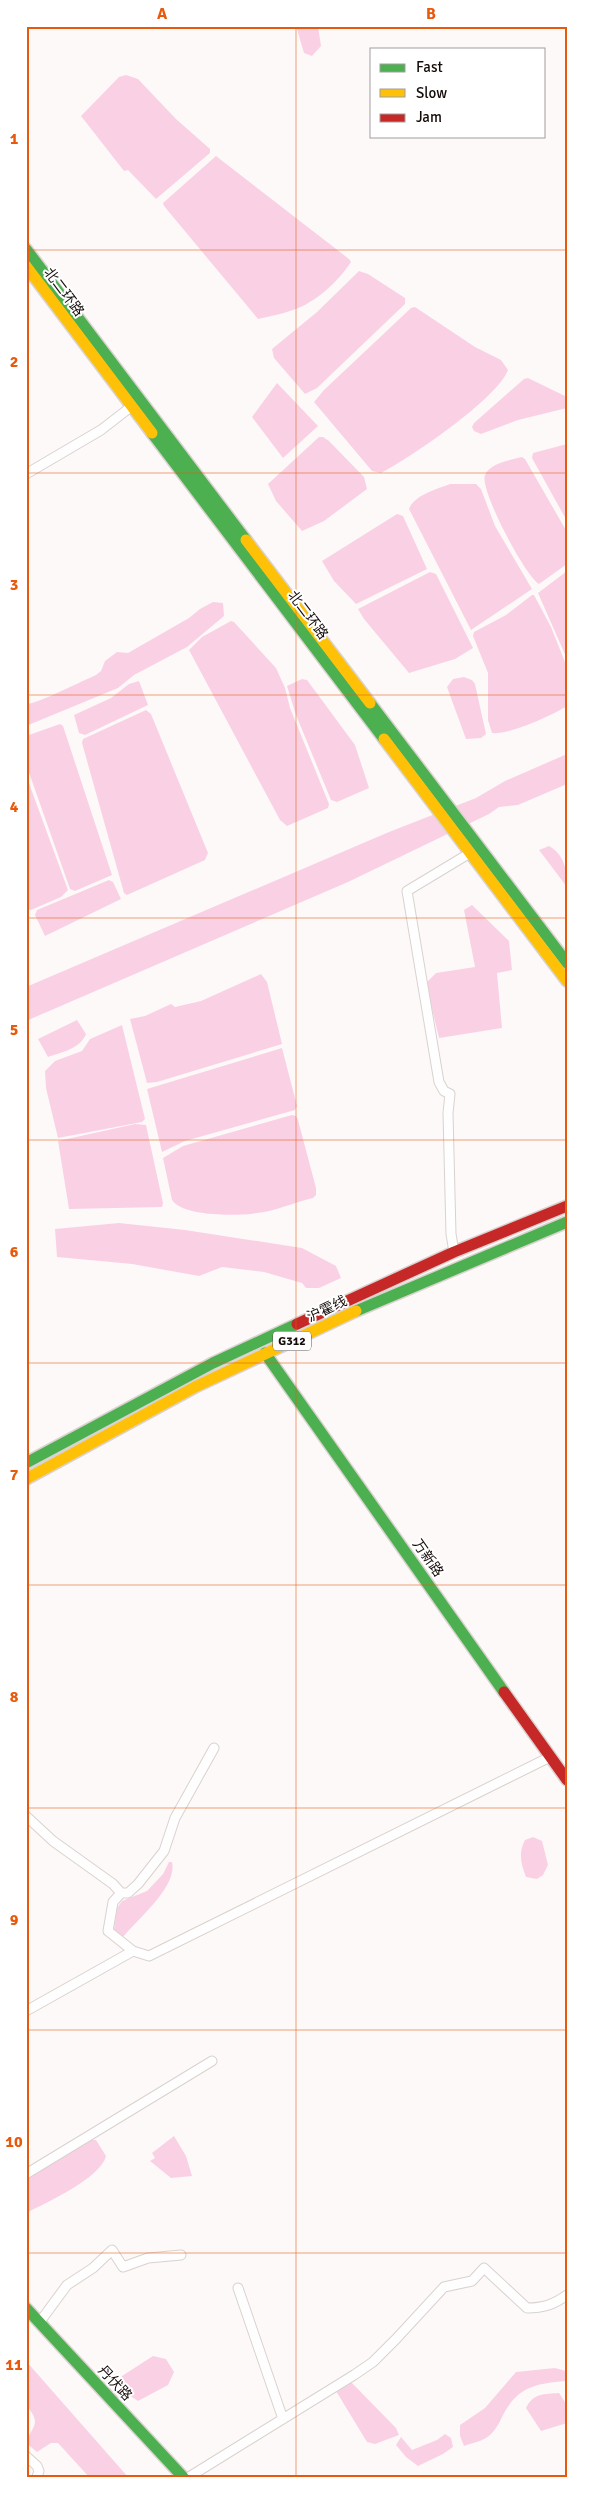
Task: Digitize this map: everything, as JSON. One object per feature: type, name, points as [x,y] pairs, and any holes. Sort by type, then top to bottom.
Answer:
[{"type":"main road","name":"北二环路","points":[[26,249],[433,796],[567,981]]},
{"type":"main road","name":"北二环路","points":[[26,266],[433,796]]},
{"type":"main road","name":"北二环路","points":[[470,847],[567,963]]},
{"type":"main road","name":"沪霍线","points":[[26,1463],[213,1362],[454,1252],[567,1206]]},
{"type":"main road","name":"沪霍线","points":[[26,1479],[114,1429],[265,1353],[375,1303],[567,1222]]},
{"type":"main road","name":"万新路","points":[[265,1353],[567,1780]]},
{"type":"main road","name":"丹伏路","points":[[26,2308],[183,2477]]},
{"type":"street","points":[[26,474],[101,430],[132,406]]},
{"type":"street","points":[[454,1252],[451,1234],[448,1113],[450,1094],[444,1091],[437,1073],[407,891],[470,847]]},
{"type":"street","points":[[26,1816],[53,1841],[113,1884],[121,1893],[128,1893],[138,1884],[164,1851],[175,1818],[214,1748]]},
{"type":"street","points":[[121,1893],[113,1902],[108,1931],[134,1951],[149,1956],[550,1757]]},
{"type":"street","points":[[26,2011],[134,1951]]},
{"type":"street","points":[[26,2174],[212,2061]]},
{"type":"street","points":[[39,2323],[68,2286],[93,2268],[112,2250],[123,2267],[148,2258],[181,2255]]},
{"type":"street","points":[[189,2477],[373,2362],[418,2318],[444,2287],[472,2280],[484,2268],[527,2308],[544,2308],[567,2295]]},
{"type":"street","points":[[238,2288],[283,2419]]},
{"type":"street","points":[[26,2456],[37,2466],[39,2472],[37,2477]]},
{"type":"shaded area","points":[[296,26],[318,26],[321,46],[312,56],[304,53]]},
{"type":"shaded area","points":[[126,75],[138,79],[176,119],[210,149],[210,153],[156,199],[128,170],[124,171],[81,116],[119,77]]},
{"type":"shaded area","points":[[216,156],[349,259],[351,262],[340,277],[318,297],[293,310],[258,319],[164,206],[163,203]]},
{"type":"shaded area","points":[[359,271],[368,274],[405,298],[405,304],[317,388],[305,394],[274,358],[272,349],[317,312]]},
{"type":"shaded area","points":[[415,307],[475,347],[501,360],[508,370],[501,382],[488,396],[451,427],[412,455],[381,473],[372,471],[314,402],[324,390],[411,308]]},
{"type":"shaded area","points":[[528,378],[567,397],[567,408],[518,420],[481,434],[474,431],[472,427],[474,423],[524,379]]},
{"type":"shaded area","points":[[277,383],[318,426],[283,458],[252,417]]},
{"type":"shaded area","points":[[319,437],[329,441],[364,477],[367,489],[324,521],[302,531],[276,501],[268,484]]},
{"type":"shaded area","points":[[567,444],[567,521],[532,458],[533,453]]},
{"type":"shaded area","points":[[522,457],[525,459],[567,532],[567,564],[539,584],[532,578],[504,532],[485,483],[485,475],[491,468]]},
{"type":"shaded area","points":[[450,484],[476,484],[481,489],[495,526],[532,589],[471,630],[409,509],[421,496]]},
{"type":"shaded area","points":[[397,514],[403,516],[427,569],[356,604],[334,581],[322,561]]},
{"type":"shaded area","points":[[567,571],[567,659],[538,593]]},
{"type":"shaded area","points":[[430,572],[436,574],[473,648],[455,659],[409,673],[364,619],[358,609]]},
{"type":"shaded area","points":[[534,595],[551,627],[567,667],[567,706],[551,715],[519,728],[492,733],[488,720],[488,673],[473,636],[474,632],[506,615]]},
{"type":"shaded area","points":[[213,602],[223,603],[224,616],[187,647],[134,675],[118,688],[26,726],[26,704],[49,697],[96,675],[101,671],[105,661],[117,652],[128,653]]},
{"type":"shaded area","points":[[231,621],[276,668],[329,804],[328,808],[287,826],[280,820],[189,650],[202,637]]},
{"type":"shaded area","points":[[464,677],[472,680],[475,684],[486,734],[481,738],[466,739],[447,687],[453,679]]},
{"type":"shaded area","points":[[302,679],[307,680],[355,745],[369,788],[337,802],[331,800],[296,715],[287,686]]},
{"type":"shaded area","points":[[139,681],[148,705],[85,735],[79,733],[74,715],[111,698],[129,684]]},
{"type":"shaded area","points":[[146,710],[151,714],[208,853],[205,860],[127,895],[124,893],[82,743],[83,739]]},
{"type":"shaded area","points":[[60,724],[63,726],[112,875],[75,891],[70,889],[26,764],[26,736]]},
{"type":"shaded area","points":[[567,754],[567,784],[518,805],[499,807],[489,814],[348,882],[26,1021],[26,987],[389,832],[476,798],[505,781]]},
{"type":"shaded area","points":[[26,775],[68,890],[61,897],[31,910],[26,909]]},
{"type":"shaded area","points":[[549,846],[562,859],[567,887],[539,850]]},
{"type":"shaded area","points":[[109,880],[113,882],[121,899],[45,936],[35,915],[37,910]]},
{"type":"shaded area","points":[[472,905],[509,941],[512,970],[497,973],[502,1028],[439,1038],[426,983],[436,973],[475,967],[464,910]]},
{"type":"shaded area","points":[[261,974],[267,982],[282,1044],[157,1082],[147,1083],[130,1019],[145,1016],[171,1004],[175,1007],[201,1001]]},
{"type":"shaded area","points":[[77,1020],[86,1034],[80,1043],[75,1047],[48,1057],[38,1039]]},
{"type":"shaded area","points":[[122,1025],[145,1119],[142,1122],[58,1138],[46,1088],[45,1071],[55,1061],[82,1051],[90,1039]]},
{"type":"shaded area","points":[[282,1048],[297,1106],[295,1110],[185,1141],[162,1152],[147,1089]]},
{"type":"shaded area","points":[[292,1115],[296,1116],[298,1120],[316,1188],[316,1195],[313,1198],[264,1212],[238,1215],[212,1214],[187,1210],[178,1206],[172,1200],[163,1158],[183,1146]]},
{"type":"shaded area","points":[[135,1124],[146,1125],[163,1203],[162,1207],[69,1209],[58,1141]]},
{"type":"shaded area","points":[[119,1223],[185,1230],[302,1248],[336,1266],[341,1278],[319,1288],[306,1288],[302,1283],[264,1272],[222,1267],[199,1276],[132,1264],[57,1257],[55,1229]]},
{"type":"shaded area","points":[[533,1837],[542,1841],[548,1865],[543,1875],[537,1879],[526,1877],[521,1859],[525,1840]]},
{"type":"shaded area","points":[[169,1862],[172,1862],[172,1871],[163,1892],[123,1937],[114,1930],[117,1908],[122,1901],[147,1891],[163,1874]]},
{"type":"shaded area","points":[[174,2136],[186,2156],[192,2176],[171,2178],[150,2161],[155,2158],[152,2153]]},
{"type":"shaded area","points":[[91,2140],[96,2140],[106,2156],[94,2173],[72,2189],[26,2213],[26,2179]]},
{"type":"shaded area","points":[[153,2356],[166,2359],[174,2372],[168,2385],[138,2401],[126,2393],[119,2381],[122,2376]]},
{"type":"shaded area","points":[[26,2361],[128,2477],[89,2477],[58,2443],[51,2443],[37,2452],[26,2443],[35,2420],[26,2405]]},
{"type":"shaded area","points":[[555,2368],[566,2371],[565,2381],[535,2386],[520,2393],[508,2407],[491,2434],[484,2439],[464,2446],[460,2436],[460,2425],[485,2408],[516,2372]]},
{"type":"shaded area","points":[[351,2382],[396,2428],[399,2435],[375,2444],[367,2442],[336,2391]]},
{"type":"shaded area","points":[[559,2393],[567,2405],[567,2423],[541,2431],[526,2408],[532,2399],[536,2397],[544,2394]]},
{"type":"shaded area","points":[[445,2434],[451,2438],[453,2447],[418,2466],[406,2457],[396,2445],[401,2437],[412,2450],[437,2440]]},
{"type":"traffic: fast","points":[[26,249],[246,540]]},
{"type":"traffic: fast","points":[[152,433],[384,739]]},
{"type":"traffic: fast","points":[[370,703],[567,963]]},
{"type":"traffic: fast","points":[[356,1311],[567,1222]]},
{"type":"traffic: fast","points":[[26,1463],[213,1363],[297,1324]]},
{"type":"traffic: fast","points":[[265,1353],[504,1692]]},
{"type":"traffic: fast","points":[[26,2308],[183,2477]]},
{"type":"traffic: slow","points":[[26,266],[152,433]]},
{"type":"traffic: slow","points":[[246,540],[370,703]]},
{"type":"traffic: slow","points":[[384,739],[567,981]]},
{"type":"traffic: slow","points":[[26,1479],[195,1387],[356,1311]]},
{"type":"traffic: jam","points":[[297,1324],[454,1252],[567,1206]]},
{"type":"traffic: jam","points":[[504,1692],[567,1780]]}]
